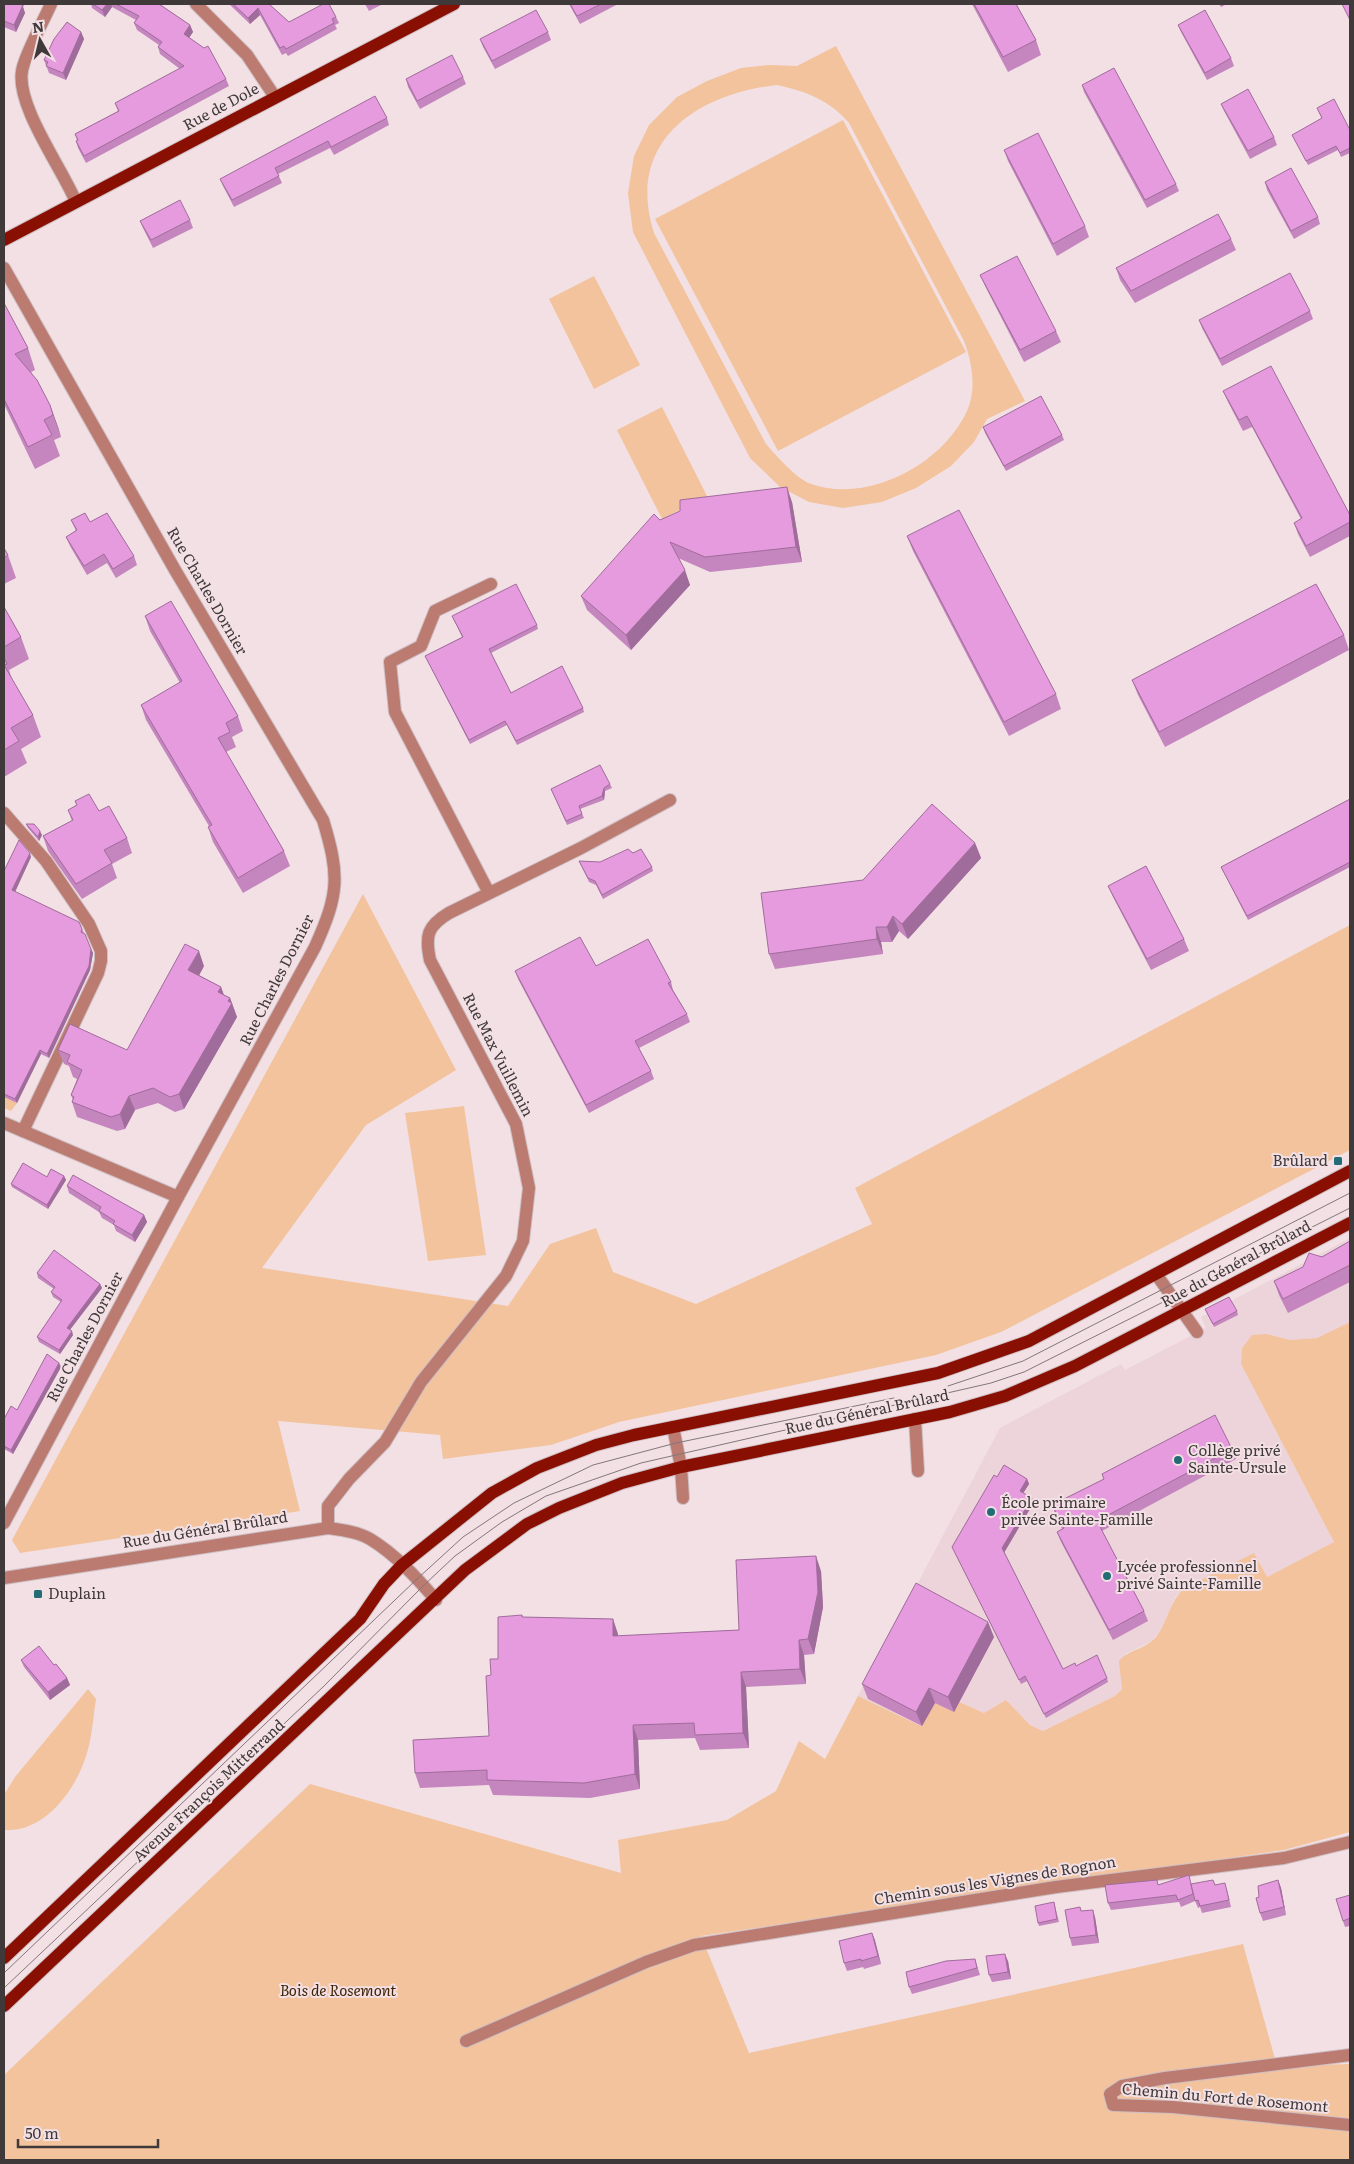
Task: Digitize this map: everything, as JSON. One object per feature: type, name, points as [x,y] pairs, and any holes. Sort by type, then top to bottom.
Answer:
[{"type":"main road","name":"Rue de Dole","points":[[4,240],[454,4]]},
{"type":"main road","name":"Rue du Général Brûlard","points":[[402,1565],[492,1493],[537,1468],[596,1445],[673,1427],[938,1373],[1030,1341],[1350,1172]]},
{"type":"main road","name":"Rue du Général Brûlard","points":[[436,1600],[465,1570],[527,1524],[559,1508],[622,1483],[681,1468],[915,1419],[1005,1396],[1042,1382],[1350,1223]]},
{"type":"main road","name":"Avenue François Mitterrand","points":[[4,1958],[360,1619],[384,1584],[402,1565]]},
{"type":"main road","name":"Avenue François Mitterrand","points":[[4,2006],[436,1600]]},
{"type":"street","points":[[51,4],[22,72],[25,104],[69,183],[76,202]]},
{"type":"street","points":[[196,4],[247,55],[275,97]]},
{"type":"street","name":"Rue Charles Dornier","points":[[4,268],[175,570],[323,820],[332,850],[335,877],[331,911],[286,1002],[178,1197],[4,1523]]},
{"type":"street","points":[[489,894],[395,712],[390,662],[421,646],[435,611],[491,584]]},
{"type":"street","name":"Rue Max Vuillemin","points":[[328,1528],[328,1506],[349,1479],[385,1442],[421,1382],[506,1276],[523,1241],[529,1188],[516,1124],[430,960],[427,947],[428,935],[437,920],[670,800]]},
{"type":"street","points":[[4,813],[46,861],[89,924],[101,951],[102,961],[24,1131]]},
{"type":"street","points":[[4,1123],[178,1197]]},
{"type":"street","points":[[1156,1274],[1197,1332]]},
{"type":"street","points":[[915,1419],[918,1471]]},
{"type":"street","points":[[673,1427],[681,1468],[683,1498]]},
{"type":"street","name":"Rue du Général Brûlard","points":[[4,1578],[328,1528],[350,1532],[369,1539],[402,1565],[436,1600]]},
{"type":"street","name":"Chemin sous les Vignes de Rognon","points":[[466,2041],[646,1962],[694,1945],[1056,1887],[1284,1858],[1350,1842]]},
{"type":"street","name":"Chemin du Fort de Rosemont","points":[[1350,2055],[1148,2081],[1122,2086],[1110,2094],[1113,2106],[1173,2107],[1350,2125]]},
{"type":"shaded area","points":[[1350,1238],[1350,1322],[1317,1338],[1290,1340],[1267,1334],[1242,1348],[1241,1364],[1334,1542],[1267,1577],[1254,1554],[1183,1589],[1176,1596],[1160,1631],[1152,1641],[1125,1654],[1121,1678],[1122,1689],[1115,1696],[1043,1731],[1030,1725],[1006,1700],[984,1713],[959,1702],[954,1712],[922,1726],[858,1696],[1000,1428],[1121,1364],[1125,1370],[1206,1328],[1201,1317]]},
{"type":"green space","points":[[836,46],[1025,401],[987,419],[974,442],[951,466],[916,488],[882,502],[843,508],[809,502],[780,487],[750,458],[633,232],[628,193],[634,156],[649,125],[677,97],[707,81],[741,68],[769,65],[797,66]],"holes":[[[777,85],[825,102],[849,123],[964,341],[969,358],[973,385],[972,394],[967,411],[956,430],[941,448],[922,463],[901,475],[879,484],[833,489],[811,484],[799,477],[766,444],[654,233],[648,201],[650,173],[659,149],[674,128],[695,112],[720,99],[747,90]]]},
{"type":"green space","points":[[843,120],[966,352],[778,451],[655,219]]},
{"type":"green space","points":[[594,276],[640,365],[594,389],[549,299]]},
{"type":"green space","points":[[662,407],[707,496],[662,519],[617,430]]},
{"type":"green space","points":[[363,894],[456,1070],[366,1125],[262,1268],[508,1306],[550,1244],[596,1228],[613,1272],[696,1304],[872,1224],[855,1188],[1350,925],[1350,1150],[1001,1332],[936,1355],[619,1422],[551,1445],[443,1459],[440,1435],[278,1421],[300,1511],[20,1553],[12,1540]]},
{"type":"green space","points":[[4,1097],[17,1103],[11,1111],[4,1108]]},
{"type":"green space","points":[[464,1106],[486,1255],[428,1261],[405,1113]]},
{"type":"green space","name":"Bois de Rosemont","points":[[1350,1322],[1350,1832],[1284,1850],[701,1936],[749,2053],[1243,1944],[1277,2066],[1350,2064],[1350,2160],[4,2160],[4,2075],[310,1784],[621,1873],[618,1840],[727,1820],[776,1791],[799,1741],[825,1759],[858,1696],[921,1726],[935,1703],[959,1702],[984,1713],[1006,1700],[1030,1725],[1043,1731],[1115,1696],[1122,1689],[1119,1661],[1126,1655],[1148,1644],[1156,1637],[1183,1589],[1254,1553],[1267,1577],[1334,1542],[1241,1364],[1242,1348],[1252,1335],[1267,1334],[1290,1340],[1317,1338]]},
{"type":"green space","points":[[88,1689],[96,1699],[90,1743],[74,1783],[66,1796],[45,1817],[32,1825],[19,1829],[4,1830],[4,1795],[15,1777]]},
{"type":"building","points":[[4,4],[23,5],[14,25],[4,21]]},
{"type":"building","points":[[93,4],[107,4],[102,10]]},
{"type":"building","points":[[116,4],[159,4],[190,25],[184,34],[204,48],[208,46],[226,79],[84,156],[76,141],[78,140],[75,134],[119,111],[115,103],[184,66],[158,47],[162,42],[134,23],[139,16]]},
{"type":"building","points":[[233,4],[269,4],[289,22],[323,4],[329,4],[336,17],[332,19],[334,23],[286,49],[284,46],[280,48],[258,8],[248,18]]},
{"type":"building","points":[[570,4],[601,4],[577,16]]},
{"type":"building","points":[[974,4],[1016,4],[1036,40],[1003,57]]},
{"type":"building","points":[[1342,4],[1350,4],[1350,20]]},
{"type":"building","points":[[536,10],[548,32],[492,61],[480,39]]},
{"type":"building","points":[[1205,10],[1231,58],[1205,73],[1178,25]]},
{"type":"building","points":[[67,22],[81,32],[63,73],[46,66],[48,62],[44,60],[54,39]]},
{"type":"building","points":[[452,55],[463,77],[417,101],[406,79]]},
{"type":"building","points":[[1114,68],[1176,184],[1145,200],[1082,85]]},
{"type":"building","points":[[1248,89],[1274,137],[1248,151],[1221,104]]},
{"type":"building","points":[[375,96],[387,118],[331,147],[328,141],[275,168],[279,176],[232,200],[220,179]]},
{"type":"building","points":[[1334,99],[1350,130],[1350,148],[1340,153],[1336,146],[1306,161],[1292,135],[1322,118],[1317,108]]},
{"type":"building","points":[[1038,133],[1085,226],[1053,244],[1004,150]]},
{"type":"building","points":[[1291,168],[1318,217],[1291,231],[1265,182]]},
{"type":"building","points":[[180,200],[190,220],[151,240],[140,221]]},
{"type":"building","points":[[1218,214],[1231,239],[1131,291],[1116,268]]},
{"type":"building","points":[[1017,256],[1056,331],[1020,350],[980,275]]},
{"type":"building","points":[[1290,273],[1310,311],[1220,359],[1199,320]]},
{"type":"building","points":[[4,303],[28,348],[15,354],[37,380],[53,415],[44,420],[52,435],[28,447],[4,399]]},
{"type":"building","points":[[1271,366],[1350,515],[1350,522],[1306,546],[1294,523],[1302,518],[1247,416],[1239,420],[1223,391]]},
{"type":"building","points":[[1041,396],[1062,435],[1004,466],[983,427]]},
{"type":"building","points":[[787,487],[796,547],[705,557],[670,542],[685,570],[626,635],[581,596],[654,514],[660,520],[680,511],[680,500]]},
{"type":"building","points":[[959,510],[1056,694],[1004,722],[907,536]]},
{"type":"building","points":[[85,513],[90,522],[107,513],[134,556],[113,569],[104,554],[84,566],[66,537],[77,530],[71,520]]},
{"type":"building","points":[[4,548],[8,555],[4,558]]},
{"type":"building","points":[[516,584],[537,625],[489,649],[511,693],[562,666],[583,708],[516,741],[505,721],[469,740],[425,656],[463,637],[452,616]]},
{"type":"building","points":[[1316,584],[1344,635],[1159,732],[1132,680]]},
{"type":"building","points":[[171,601],[238,716],[226,723],[230,732],[218,738],[284,851],[238,878],[208,827],[212,825],[141,705],[182,681],[145,616]]},
{"type":"building","points":[[4,607],[21,637],[4,647]]},
{"type":"building","points":[[4,665],[33,715],[11,728],[19,741],[4,750]]},
{"type":"building","points":[[600,765],[610,784],[604,788],[602,796],[579,806],[582,814],[566,821],[551,789]]},
{"type":"building","points":[[89,794],[99,811],[109,806],[127,838],[104,850],[112,863],[76,884],[43,836],[73,820],[68,810],[77,805],[75,801]]},
{"type":"building","points":[[1350,799],[1350,862],[1247,916],[1221,867]]},
{"type":"building","points":[[932,804],[975,843],[902,924],[893,916],[887,927],[876,927],[877,939],[769,954],[761,893],[863,880]]},
{"type":"building","points":[[26,824],[34,824],[40,831],[38,837]]},
{"type":"building","points":[[19,840],[30,853],[12,890],[79,922],[82,929],[81,932],[85,934],[91,949],[89,966],[47,1054],[40,1050],[15,1099],[4,1094],[4,871]]},
{"type":"building","points":[[628,849],[633,853],[641,849],[652,867],[602,895],[595,881],[588,878],[579,861],[600,862]]},
{"type":"building","points":[[1146,866],[1184,939],[1147,959],[1108,886]]},
{"type":"building","points":[[580,937],[596,966],[648,939],[671,982],[668,983],[687,1014],[635,1041],[651,1071],[586,1105],[515,971]]},
{"type":"building","points":[[185,944],[199,951],[188,970],[221,987],[218,992],[230,998],[228,1001],[232,1003],[179,1094],[170,1097],[153,1088],[129,1096],[120,1114],[111,1117],[72,1102],[74,1097],[71,1095],[82,1070],[67,1062],[70,1055],[58,1050],[70,1024],[127,1050]]},
{"type":"building","points":[[23,1163],[47,1177],[51,1169],[64,1176],[47,1205],[11,1184]]},
{"type":"building","points":[[73,1175],[144,1215],[132,1235],[113,1224],[115,1221],[99,1211],[101,1207],[67,1186]]},
{"type":"building","points":[[1350,1241],[1350,1265],[1283,1299],[1274,1281],[1303,1267],[1309,1253],[1322,1257]]},
{"type":"building","points":[[54,1250],[100,1284],[67,1328],[72,1331],[59,1350],[37,1337],[62,1300],[51,1292],[55,1287],[37,1273]]},
{"type":"building","points":[[1229,1297],[1237,1311],[1213,1324],[1205,1309]]},
{"type":"building","points":[[47,1354],[59,1363],[11,1450],[4,1446],[4,1419],[11,1406],[17,1410]]},
{"type":"building","points":[[1215,1415],[1232,1449],[1097,1521],[1144,1611],[1109,1630],[1057,1532],[1064,1528],[1052,1505],[1104,1479],[1102,1474]]},
{"type":"building","points":[[1004,1465],[1027,1479],[1020,1491],[1032,1498],[1002,1548],[1063,1669],[1075,1663],[1076,1666],[1097,1655],[1107,1678],[1044,1714],[1025,1676],[1019,1680],[952,1547],[994,1475],[997,1477]]},
{"type":"building","points":[[816,1556],[818,1592],[808,1639],[799,1640],[800,1669],[741,1672],[743,1733],[695,1735],[694,1723],[633,1725],[635,1774],[584,1783],[487,1780],[487,1770],[415,1773],[413,1740],[489,1736],[486,1676],[491,1675],[490,1659],[498,1659],[498,1617],[522,1615],[522,1617],[613,1619],[613,1636],[739,1630],[736,1560]]},
{"type":"building","points":[[916,1583],[988,1622],[948,1697],[929,1688],[916,1712],[862,1684]]},
{"type":"building","points":[[39,1646],[67,1678],[48,1692],[21,1660]]},
{"type":"building","points":[[1189,1875],[1193,1894],[1178,1900],[1176,1895],[1108,1903],[1105,1885],[1157,1880],[1158,1885]]},
{"type":"building","points":[[1213,1880],[1215,1885],[1225,1883],[1229,1900],[1200,1906],[1198,1900],[1195,1901],[1191,1884]]},
{"type":"building","points":[[1278,1880],[1284,1907],[1260,1913],[1256,1898],[1259,1897],[1258,1886]]},
{"type":"building","points":[[1350,1895],[1350,1918],[1343,1921],[1336,1899]]},
{"type":"building","points":[[1054,1902],[1057,1919],[1038,1923],[1035,1906]]},
{"type":"building","points":[[1080,1907],[1081,1911],[1093,1910],[1096,1935],[1070,1938],[1065,1910]]},
{"type":"building","points":[[872,1933],[878,1956],[844,1963],[839,1941]]},
{"type":"building","points":[[1005,1954],[1008,1972],[989,1975],[986,1956]]},
{"type":"building","points":[[975,1959],[977,1968],[909,1987],[906,1972],[946,1961]]},
{"type":"tram line","points":[[948,1386],[1023,1361],[1350,1193]]},
{"type":"tram line","points":[[4,1988],[323,1687],[455,1556],[502,1522],[546,1496],[641,1463],[991,1383],[1024,1372],[1350,1208]]},
{"type":"tram line","points":[[4,1973],[417,1579],[463,1537],[514,1503],[593,1465],[676,1443],[894,1398]]},
{"type":"place","name":"Brûlard","points":[[1338,1161]]},
{"type":"place","name":"Collège privé Sainte-Ursule","points":[[1178,1460]]},
{"type":"place","name":"École primaire privée Sainte-Famille","points":[[991,1512]]},
{"type":"place","name":"Lycée professionnel privé Sainte-Famille","points":[[1107,1576]]},
{"type":"place","name":"Duplain","points":[[38,1594]]}]
